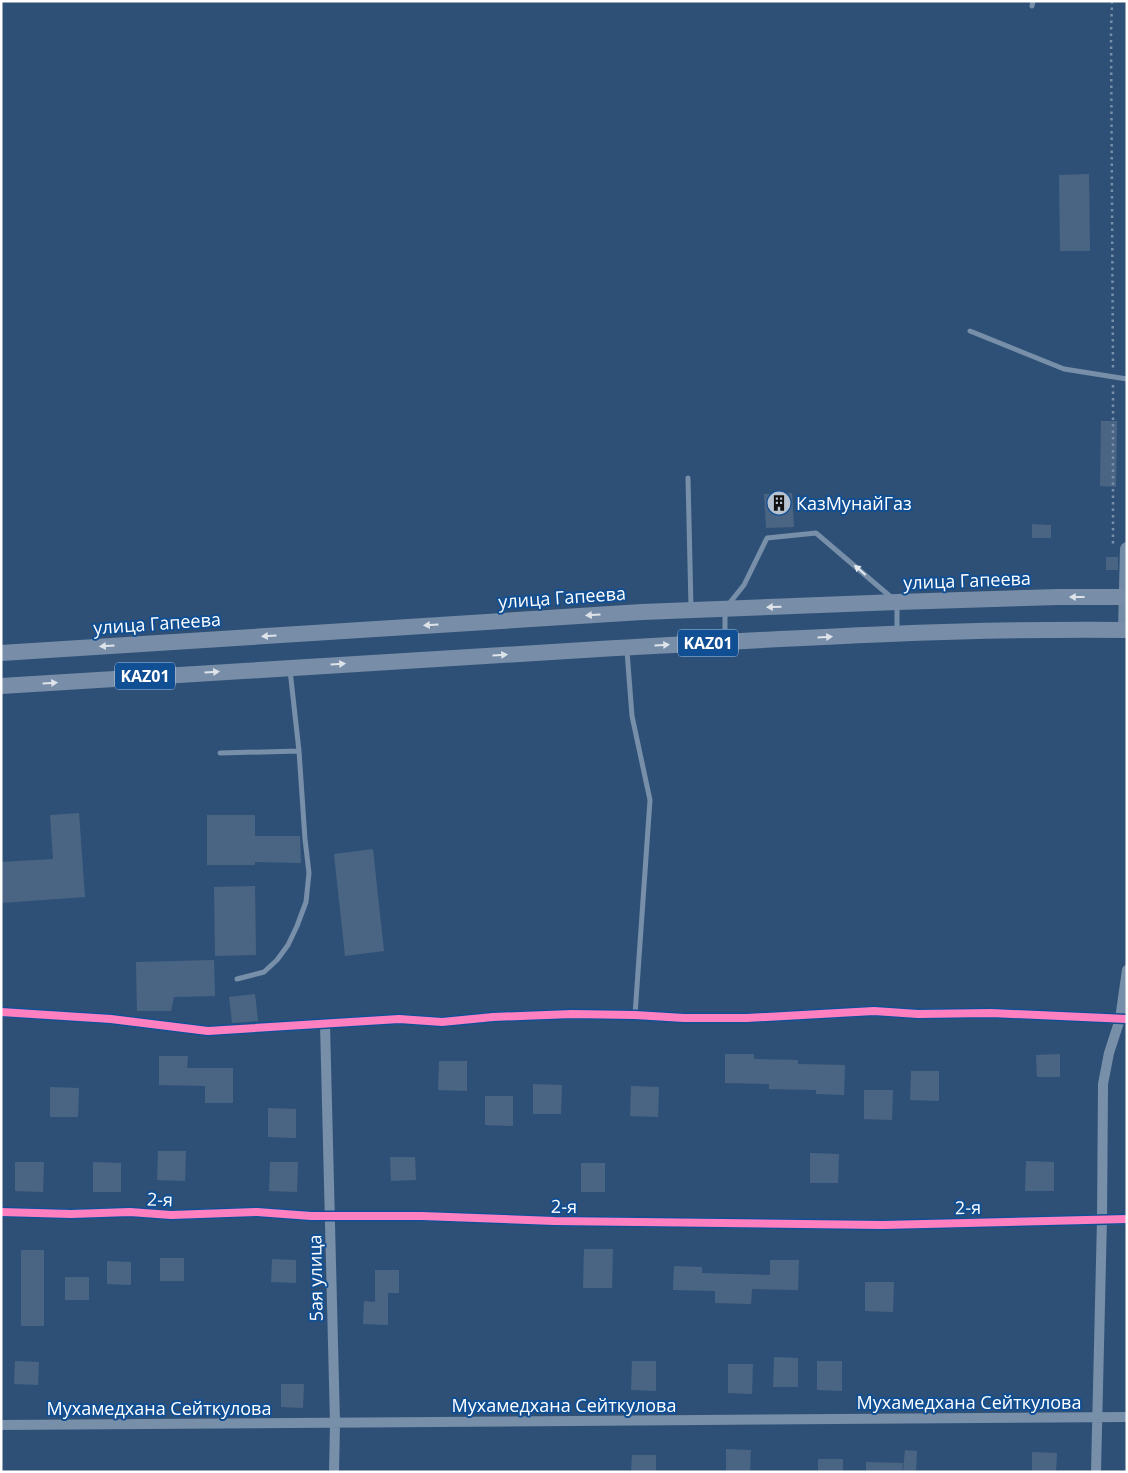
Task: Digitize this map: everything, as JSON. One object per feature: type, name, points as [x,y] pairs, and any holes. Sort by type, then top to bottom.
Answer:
[{"type":"highway","name":"улица Гапеева","points":[[1,653],[642,612],[896,602],[1126,597]]},
{"type":"highway","name":"KАZ01","points":[[1,686],[626,647],[938,631],[1126,630]]},
{"type":"main road","points":[[1126,630],[1127,549]]},
{"type":"street","points":[[1096,1472],[1103,1084],[1110,1053],[1123,1019],[1127,970]]},
{"type":"street","points":[[1,1012],[111,1019],[208,1031],[399,1019],[442,1022],[493,1016],[572,1014],[748,1018],[874,1011],[918,1014],[991,1013],[1123,1019]]},
{"type":"street","name":"5ая улица","points":[[325,1024],[335,1423],[334,1472]]},
{"type":"street","name":"2-я","points":[[1,1212],[71,1214],[130,1212],[171,1215],[257,1212],[311,1216],[422,1216],[554,1221],[883,1225],[1127,1219]]},
{"type":"street","name":"Мухамедхана Сейткулова","points":[[1,1425],[1127,1418]]},
{"type":"lane","points":[[970,331],[1064,369],[1127,379]]},
{"type":"lane","points":[[688,478],[691,610]]},
{"type":"lane","points":[[725,642],[725,609],[744,585],[768,538],[816,532],[896,602],[898,633]]},
{"type":"lane","points":[[626,647],[632,716],[650,800],[635,1015]]},
{"type":"lane","points":[[237,979],[264,972],[277,960],[298,926],[306,902],[309,873],[299,751],[289,667]]},
{"type":"lane","points":[[220,753],[299,751]]},
{"type":"path","points":[[1112,1],[1110,33],[1112,189]]},
{"type":"building","points":[[1089,174],[1090,251],[1060,251],[1059,175]]},
{"type":"building","points":[[1101,421],[1117,421],[1116,487],[1100,486]]},
{"type":"building","name":"КазМунайГаз","points":[[792,493],[794,527],[766,528],[764,494]]},
{"type":"building","points":[[1032,524],[1051,525],[1051,538],[1032,538]]},
{"type":"building","points":[[1106,557],[1118,557],[1118,570],[1106,570]]},
{"type":"building","points":[[79,813],[85,897],[1,903],[1,862],[53,859],[50,815]]},
{"type":"building","points":[[207,815],[255,815],[255,836],[300,836],[301,863],[255,862],[255,865],[207,865]]},
{"type":"building","points":[[373,849],[384,951],[345,956],[334,854]]},
{"type":"building","points":[[255,886],[256,955],[215,956],[214,887]]},
{"type":"building","points":[[214,960],[215,996],[174,997],[171,1011],[137,1011],[136,962]]},
{"type":"building","points":[[255,994],[258,1021],[232,1023],[229,997]]},
{"type":"building","points":[[725,1054],[754,1054],[754,1059],[798,1060],[798,1064],[845,1065],[844,1095],[816,1094],[816,1090],[769,1089],[769,1084],[725,1083]]},
{"type":"building","points":[[1060,1054],[1060,1077],[1037,1077],[1036,1055]]},
{"type":"building","points":[[159,1056],[188,1056],[187,1068],[233,1068],[233,1103],[205,1103],[205,1086],[159,1085]]},
{"type":"building","points":[[439,1061],[467,1061],[467,1091],[438,1090]]},
{"type":"building","points":[[911,1071],[939,1071],[939,1101],[910,1100]]},
{"type":"building","points":[[533,1084],[562,1085],[561,1114],[533,1114]]},
{"type":"building","points":[[631,1086],[659,1087],[658,1117],[630,1116]]},
{"type":"building","points":[[50,1087],[79,1088],[78,1117],[50,1117]]},
{"type":"building","points":[[864,1090],[893,1090],[892,1120],[864,1119]]},
{"type":"building","points":[[485,1096],[513,1096],[513,1126],[485,1125]]},
{"type":"building","points":[[268,1108],[296,1109],[296,1138],[268,1137]]},
{"type":"building","points":[[158,1151],[186,1151],[185,1181],[157,1180]]},
{"type":"building","points":[[810,1153],[839,1154],[838,1183],[810,1183]]},
{"type":"building","points":[[390,1157],[415,1157],[416,1180],[391,1181]]},
{"type":"building","points":[[1026,1161],[1054,1162],[1054,1191],[1025,1191]]},
{"type":"building","points":[[15,1162],[44,1162],[43,1192],[15,1191]]},
{"type":"building","points":[[93,1162],[121,1163],[121,1192],[93,1192]]},
{"type":"building","points":[[270,1162],[298,1162],[297,1192],[269,1191]]},
{"type":"building","points":[[581,1163],[605,1163],[605,1192],[581,1192]]},
{"type":"building","points":[[584,1249],[613,1249],[612,1288],[583,1288]]},
{"type":"building","points":[[21,1250],[44,1250],[44,1326],[21,1326]]},
{"type":"building","points":[[160,1258],[184,1258],[184,1281],[160,1281]]},
{"type":"building","points":[[272,1259],[296,1260],[296,1283],[271,1282]]},
{"type":"building","points":[[770,1260],[799,1260],[798,1290],[752,1289],[751,1304],[715,1303],[715,1291],[673,1290],[674,1266],[702,1267],[702,1273],[770,1275]]},
{"type":"building","points":[[107,1261],[131,1262],[131,1285],[107,1284]]},
{"type":"building","points":[[375,1270],[399,1270],[399,1293],[388,1293],[388,1325],[363,1324],[364,1301],[375,1302]]},
{"type":"building","points":[[65,1277],[89,1277],[89,1300],[65,1300]]},
{"type":"building","points":[[865,1282],[894,1282],[893,1312],[865,1311]]},
{"type":"building","points":[[774,1357],[798,1358],[798,1387],[773,1387]]},
{"type":"building","points":[[15,1361],[39,1362],[38,1385],[14,1384]]},
{"type":"building","points":[[632,1361],[656,1361],[656,1391],[631,1390]]},
{"type":"building","points":[[817,1361],[842,1361],[842,1391],[817,1390]]},
{"type":"building","points":[[728,1364],[753,1364],[752,1394],[728,1393]]},
{"type":"building","points":[[281,1384],[304,1384],[303,1408],[281,1407]]},
{"type":"building","points":[[726,1449],[751,1450],[750,1472],[726,1472]]},
{"type":"building","points":[[905,1450],[917,1451],[916,1472],[903,1471]]},
{"type":"building","points":[[1032,1452],[1057,1453],[1056,1472],[1032,1472]]},
{"type":"building","points":[[632,1455],[656,1455],[656,1472],[631,1472]]},
{"type":"building","points":[[818,1459],[843,1459],[843,1472],[818,1472]]},
{"type":"building","points":[[866,1462],[903,1463],[902,1472],[866,1472]]},
{"type":"cycle path","points":[[1,1012],[111,1019],[208,1031],[399,1019],[442,1022],[493,1017],[572,1014],[747,1018],[874,1011],[918,1014],[991,1013],[1127,1019]]},
{"type":"cycle path","points":[[1,1212],[71,1214],[130,1212],[171,1215],[257,1212],[311,1216],[422,1216],[554,1221],[883,1225],[1127,1219]]},
{"type":"place","name":"КазМунайГаз","points":[[779,503]]}]
